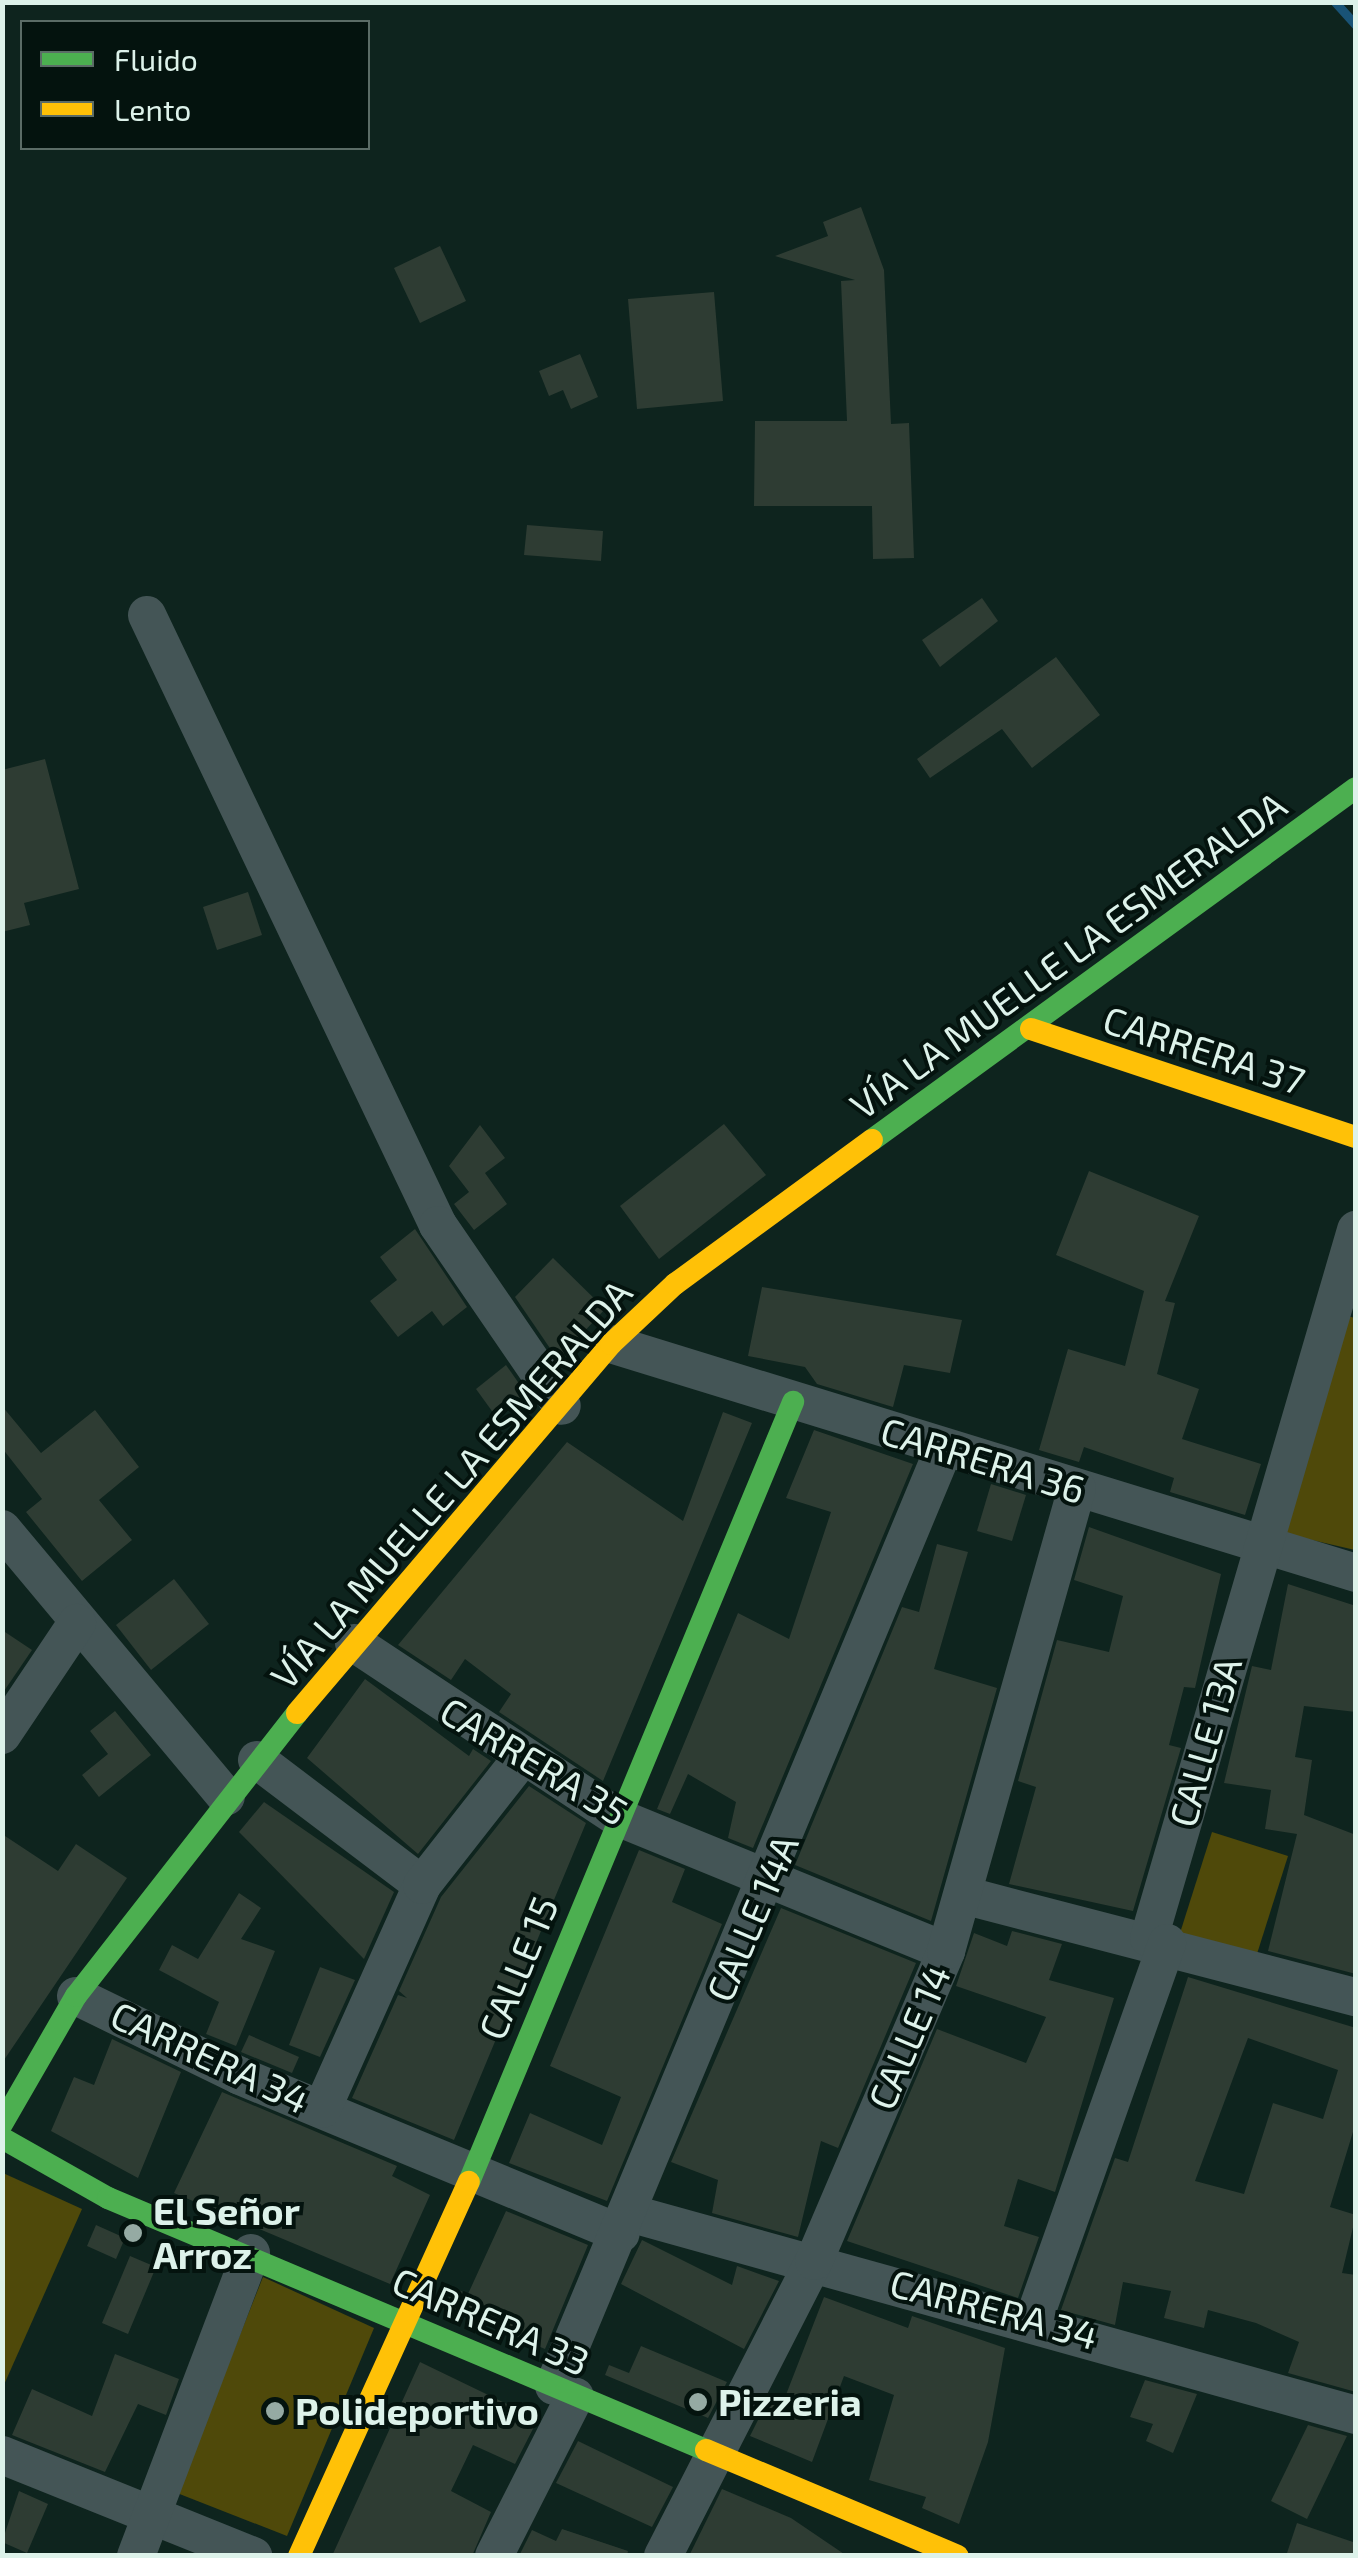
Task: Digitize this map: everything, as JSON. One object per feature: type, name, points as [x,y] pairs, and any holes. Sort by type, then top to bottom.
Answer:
[{"type":"street","points":[[147,615],[438,1225],[562,1406]]},
{"type":"street","name":"VÍA LA MUELLE LA ESMERALDA","points":[[2,2124],[76,1996],[226,1797],[562,1406],[610,1344],[675,1284],[1031,1029],[1356,788]]},
{"type":"street","name":"CARRERA 37","points":[[1031,1029],[1356,1138]]},
{"type":"street","name":"CALLE 13A","points":[[1034,2318],[1158,1941],[1262,1545],[1356,1230]]},
{"type":"street","name":"CARRERA 36","points":[[610,1344],[1356,1574]]},
{"type":"street","name":"CALLE 15","points":[[299,2556],[401,2319],[472,2175],[617,1817],[793,1402]]},
{"type":"street","name":"CALLE 14A","points":[[494,2556],[565,2391],[625,2223],[944,1448]]},
{"type":"street","name":"CALLE 14","points":[[664,2556],[814,2260],[946,1951],[967,1896],[1077,1488]]},
{"type":"street","points":[[2,1529],[226,1797]]},
{"type":"street","points":[[2,1734],[77,1623]]},
{"type":"street","name":"CARRERA 35","points":[[354,1644],[520,1760],[617,1817],[770,1874],[946,1951]]},
{"type":"street","points":[[257,1760],[422,1884]]},
{"type":"street","points":[[322,2108],[422,1884],[520,1760]]},
{"type":"street","points":[[967,1896],[1158,1941],[1356,1997]]},
{"type":"street","name":"CARRERA 34","points":[[76,1996],[472,2175],[625,2223],[814,2260],[1034,2318],[1356,2416]]},
{"type":"street","name":"CARRERA 33","points":[[2,2138],[108,2198],[251,2254],[958,2556]]},
{"type":"street","points":[[136,2556],[251,2254]]},
{"type":"street","points":[[2,2455],[253,2556]]},
{"type":"shaded area","points":[[1336,1313],[1355,1318],[1355,1550],[1286,1534]]},
{"type":"shaded area","points":[[1212,1832],[1288,1856],[1256,1957],[1180,1933]]},
{"type":"shaded area","points":[[3,2173],[82,2209],[3,2387]]},
{"type":"shaded area","name":"Polideportivo","points":[[263,2277],[374,2328],[287,2536],[177,2493]]},
{"type":"building","points":[[861,207],[884,270],[891,424],[909,423],[914,558],[873,559],[872,506],[754,506],[755,421],[847,421],[841,281],[855,280],[775,256],[828,236],[823,222]]},
{"type":"building","points":[[440,246],[466,301],[420,323],[394,268]]},
{"type":"building","points":[[714,292],[723,401],[637,409],[628,299]]},
{"type":"building","points":[[580,354],[598,397],[571,409],[563,390],[549,396],[539,371]]},
{"type":"building","points":[[527,525],[603,531],[601,561],[524,555]]},
{"type":"building","points":[[982,598],[998,621],[940,667],[922,640]]},
{"type":"building","points":[[1056,657],[1100,715],[1032,768],[1002,729],[930,778],[917,759]]},
{"type":"building","points":[[45,759],[79,889],[24,903],[30,925],[2,932],[2,770]]},
{"type":"building","points":[[248,892],[262,935],[217,950],[203,907]]},
{"type":"building","points":[[724,1124],[766,1175],[659,1259],[620,1206]]},
{"type":"building","points":[[480,1125],[505,1158],[485,1173],[507,1204],[474,1230],[454,1204],[469,1192],[449,1166]]},
{"type":"building","points":[[1089,1171],[1199,1216],[1165,1301],[1175,1303],[1157,1374],[1199,1389],[1182,1439],[1261,1464],[1245,1515],[1170,1492],[1174,1478],[1084,1447],[1079,1462],[1039,1450],[1068,1349],[1125,1366],[1144,1291],[1056,1255]]},
{"type":"building","points":[[415,1229],[467,1307],[443,1326],[432,1311],[398,1337],[370,1301],[397,1280],[380,1257]]},
{"type":"building","points":[[553,1258],[605,1309],[558,1360],[515,1297]]},
{"type":"building","points":[[762,1287],[962,1320],[950,1373],[904,1365],[893,1407],[817,1384],[805,1367],[748,1356]]},
{"type":"building","points":[[506,1365],[527,1395],[497,1418],[476,1389]]},
{"type":"building","points":[[2,1406],[41,1453],[95,1410],[139,1467],[99,1500],[132,1540],[82,1581],[26,1512],[42,1499],[2,1448]]},
{"type":"building","points":[[723,1412],[752,1423],[603,1781],[499,1712],[511,1694],[465,1659],[451,1680],[398,1645],[567,1442],[683,1521]]},
{"type":"building","points":[[814,1430],[913,1464],[753,1848],[728,1838],[736,1802],[688,1774],[670,1814],[657,1809],[738,1613],[789,1639],[831,1512],[786,1498]]},
{"type":"building","points":[[991,1484],[1026,1495],[1012,1541],[977,1531]]},
{"type":"building","points":[[1089,1527],[1221,1574],[1195,1688],[1184,1687],[1169,1745],[1181,1748],[1133,1911],[1009,1884],[1036,1787],[1018,1781],[1057,1640],[1109,1652],[1123,1596],[1074,1580]]},
{"type":"building","points":[[937,1544],[968,1552],[934,1669],[997,1688],[931,1921],[795,1865],[902,1607],[919,1612]]},
{"type":"building","points":[[174,1579],[209,1624],[151,1670],[116,1625]]},
{"type":"building","points":[[1288,1584],[1356,1606],[1356,1712],[1304,1706],[1295,1757],[1312,1760],[1304,1815],[1356,1835],[1356,1974],[1268,1951],[1297,1834],[1265,1829],[1271,1790],[1224,1783],[1252,1666],[1271,1670]]},
{"type":"building","points":[[2,1630],[32,1650],[2,1694]]},
{"type":"building","points":[[365,1679],[469,1756],[473,1749],[491,1761],[418,1854],[307,1758]]},
{"type":"building","points":[[115,1711],[151,1755],[99,1797],[82,1775],[108,1754],[90,1731]]},
{"type":"building","points":[[529,1786],[586,1823],[454,2140],[352,2098],[398,1995],[407,1998],[399,1991],[441,1897]]},
{"type":"building","points":[[264,1802],[394,1892],[364,1959],[239,1832]]},
{"type":"building","points":[[2,1834],[58,1871],[76,1844],[127,1878],[2,2063]]},
{"type":"building","points":[[639,1850],[685,1869],[672,1902],[722,1924],[607,2201],[509,2163],[530,2113],[602,2145],[621,2097],[550,2066]]},
{"type":"building","points":[[239,1893],[261,1908],[241,1939],[275,1951],[236,2046],[206,2034],[219,2002],[159,1970],[172,1945],[198,1959]]},
{"type":"building","points":[[781,1908],[916,1963],[838,2148],[821,2141],[798,2237],[712,2213],[718,2180],[671,2162]]},
{"type":"building","points":[[1012,1931],[1062,1944],[1049,1980],[1114,1998],[1055,2192],[1018,2179],[1004,2226],[1039,2237],[1018,2298],[847,2241],[937,2029],[1026,2063],[1046,2017],[956,1986],[974,1933],[1007,1946]]},
{"type":"building","points":[[320,1967],[355,1980],[320,2057],[289,2045]]},
{"type":"building","points":[[1188,1977],[1356,2028],[1356,2122],[1330,2207],[1356,2215],[1342,2273],[1356,2275],[1356,2392],[1288,2373],[1299,2342],[1256,2323],[1208,2310],[1204,2328],[1164,2318],[1171,2291],[1123,2282],[1115,2325],[1061,2310],[1115,2158],[1128,2162]],"holes":[[[1248,2038],[1338,2070],[1323,2119],[1273,2103],[1244,2194],[1195,2181]]]},
{"type":"building","points":[[249,2035],[299,2057],[292,2073],[241,2052]]},
{"type":"building","points":[[112,2039],[181,2072],[138,2178],[51,2131],[74,2077],[94,2085]]},
{"type":"building","points":[[222,2092],[397,2166],[392,2176],[430,2195],[390,2284],[174,2193]]},
{"type":"building","points":[[506,2211],[588,2245],[545,2349],[445,2307],[454,2288],[468,2294]]},
{"type":"building","points":[[96,2225],[125,2238],[116,2259],[87,2246]]},
{"type":"building","points":[[642,2240],[732,2285],[737,2266],[779,2281],[744,2349],[621,2284]]},
{"type":"building","points":[[130,2256],[156,2267],[128,2334],[102,2323]]},
{"type":"building","points":[[824,2297],[908,2328],[912,2316],[1005,2348],[988,2442],[959,2524],[922,2508],[926,2497],[869,2480],[894,2395],[844,2376],[812,2462],[750,2436],[768,2400],[782,2405]]},
{"type":"building","points":[[641,2346],[727,2382],[708,2418],[605,2375],[609,2365],[629,2373]]},
{"type":"building","points":[[115,2354],[179,2379],[166,2415],[138,2404],[105,2472],[12,2435],[32,2389],[92,2416]]},
{"type":"building","points":[[420,2362],[538,2419],[515,2464],[473,2445],[451,2491],[491,2512],[472,2556],[332,2556]]},
{"type":"building","points":[[1145,2380],[1197,2394],[1173,2453],[1146,2441],[1153,2424],[1130,2417]]},
{"type":"building","points":[[1308,2425],[1347,2436],[1307,2519],[1271,2501]]},
{"type":"building","points":[[578,2441],[673,2487],[652,2527],[556,2483]]},
{"type":"building","points":[[722,2489],[791,2518],[847,2556],[689,2556]]},
{"type":"building","points":[[19,2491],[48,2504],[27,2553],[2,2542]]},
{"type":"building","points":[[1297,2523],[1356,2543],[1356,2556],[1286,2556]]},
{"type":"building","points":[[562,2529],[628,2551],[627,2556],[519,2556],[532,2530],[556,2541]]},
{"type":"waterway","points":[[1335,2],[1356,25]]},
{"type":"traffic: fast","points":[[872,1140],[1356,788]]},
{"type":"traffic: fast","points":[[469,2182],[793,1402]]},
{"type":"traffic: fast","points":[[2,2124],[76,1996],[297,1713]]},
{"type":"traffic: fast","points":[[2,2138],[108,2198],[706,2450]]},
{"type":"traffic: slow","points":[[1031,1029],[1356,1137]]},
{"type":"traffic: slow","points":[[297,1713],[611,1344],[675,1284],[872,1140]]},
{"type":"traffic: slow","points":[[299,2556],[469,2182]]},
{"type":"traffic: slow","points":[[706,2450],[958,2556]]},
{"type":"place","name":"El Señor Arroz","points":[[133,2233]]},
{"type":"place","name":"Pizzeria","points":[[698,2402]]},
{"type":"place","name":"Polideportivo","points":[[275,2411]]}]
